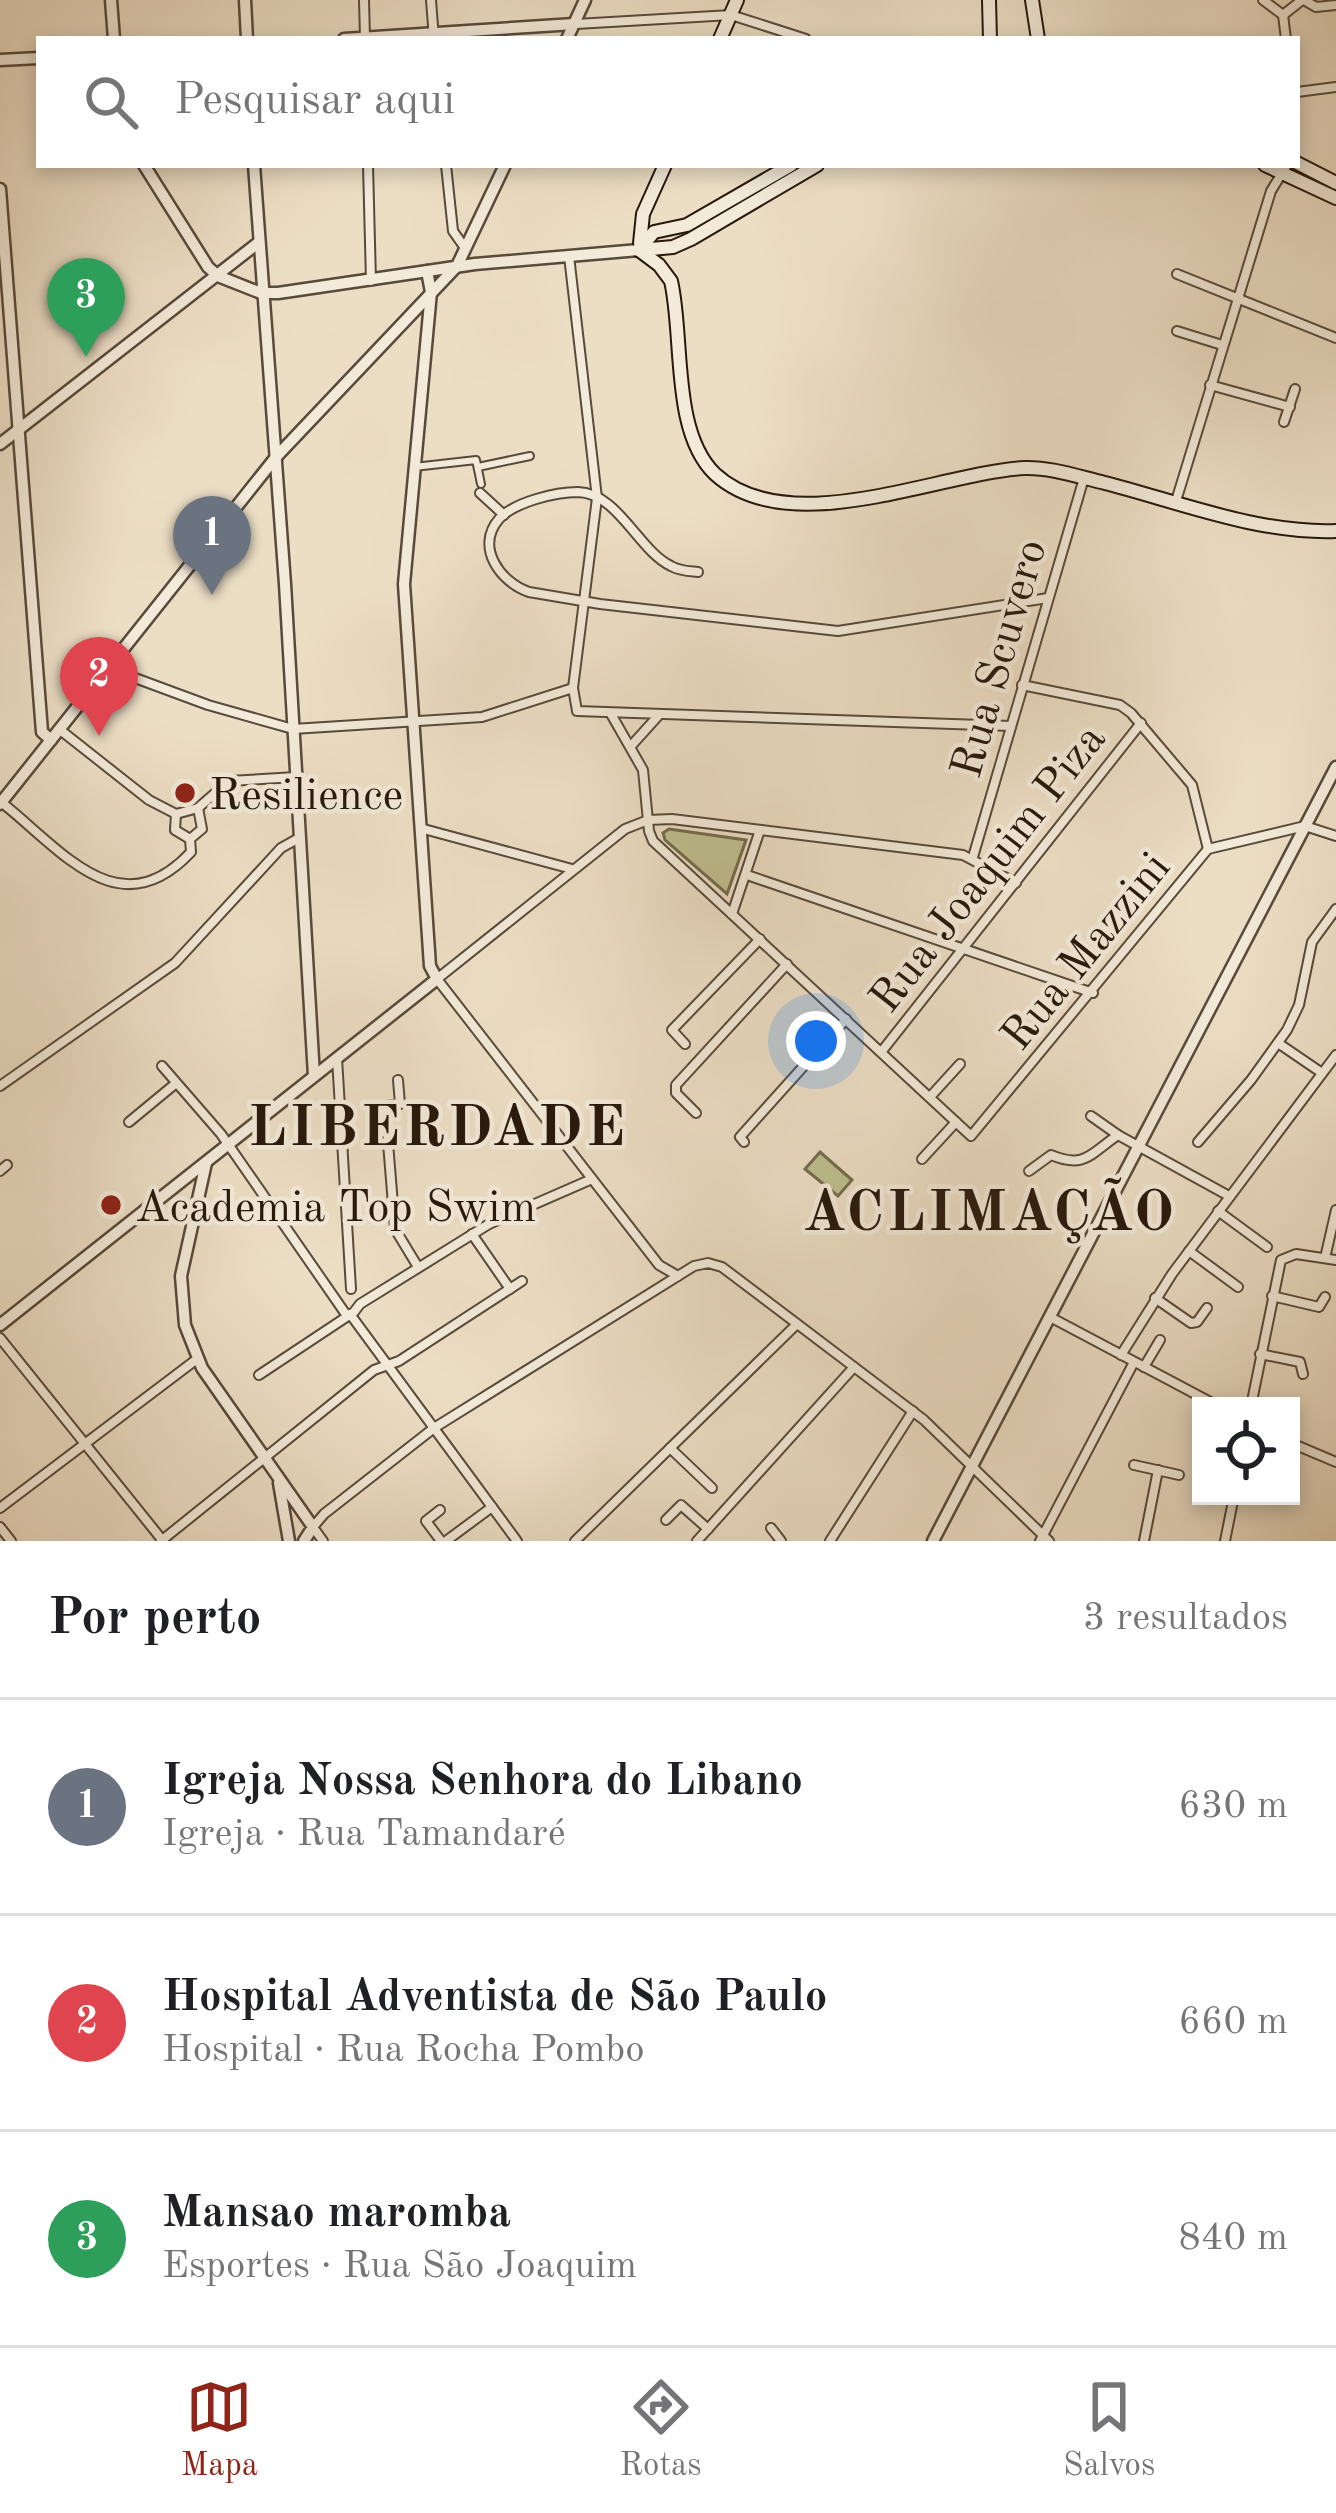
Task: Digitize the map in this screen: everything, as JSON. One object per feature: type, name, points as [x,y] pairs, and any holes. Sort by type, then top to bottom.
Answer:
[{"type":"main road","points":[[722,36],[737,0]]},
{"type":"main road","points":[[988,0],[990,36]]},
{"type":"main road","points":[[1032,0],[1038,36]]},
{"type":"main road","points":[[1300,165],[1336,183]]},
{"type":"main road","points":[[639,250],[644,214],[664,168]]},
{"type":"main road","points":[[779,180],[789,168]]},
{"type":"main road","points":[[639,250],[673,247],[779,180],[809,168]]},
{"type":"main road","points":[[1284,169],[1336,198]]},
{"type":"main road","points":[[639,250],[671,281],[686,411],[703,459],[724,481],[745,493],[775,502],[864,499],[1019,468],[1051,470],[1278,529],[1336,530]]},
{"type":"street","points":[[111,0],[114,36]]},
{"type":"street","points":[[245,0],[247,36]]},
{"type":"street","points":[[364,0],[365,36]]},
{"type":"street","points":[[431,0],[434,36],[730,16],[778,34]]},
{"type":"street","points":[[568,36],[585,0]]},
{"type":"street","points":[[1263,0],[1283,15],[1286,36]]},
{"type":"street","points":[[1283,15],[1303,0],[1316,7],[1336,5]]},
{"type":"street","points":[[0,60],[36,58]]},
{"type":"street","points":[[1300,92],[1336,87]]},
{"type":"street","points":[[146,168],[201,259],[218,276],[261,293],[457,266],[639,250]]},
{"type":"street","points":[[254,168],[314,1076]]},
{"type":"street","points":[[368,168],[371,281]]},
{"type":"street","points":[[446,168],[454,235],[475,264]]},
{"type":"street","points":[[190,839],[191,852],[166,875],[135,885],[110,884],[1,803],[276,457],[457,266],[504,168]]},
{"type":"street","points":[[1176,501],[1270,191],[1284,169]]},
{"type":"street","points":[[0,189],[4,290],[42,732],[55,734],[176,814],[198,808],[230,781],[296,777]]},
{"type":"street","points":[[0,444],[258,243]]},
{"type":"street","points":[[569,254],[597,498],[574,708],[580,714],[1011,726]]},
{"type":"street","points":[[427,272],[431,292],[404,584],[430,966],[659,1265],[678,1276]]},
{"type":"street","points":[[1177,274],[1336,338]]},
{"type":"street","points":[[263,311],[284,292]]},
{"type":"street","points":[[1177,331],[1222,345]]},
{"type":"street","points":[[1210,385],[1290,407]]},
{"type":"street","points":[[1285,422],[1295,388]]},
{"type":"street","points":[[478,467],[530,456]]},
{"type":"street","points":[[414,467],[476,460],[480,489],[504,514]]},
{"type":"street","name":"Rua Scuvero","points":[[973,857],[1084,478]]},
{"type":"street","points":[[698,572],[674,569],[597,498],[572,492],[504,514],[495,527],[491,549],[506,580],[529,592],[838,632],[1048,598]]},
{"type":"street","points":[[1336,530],[1336,548]]},
{"type":"street","points":[[108,668],[208,705],[293,729],[487,716],[573,688]]},
{"type":"street","name":"Rua Mazzini","points":[[956,1122],[973,1137],[1208,849],[1192,785],[1142,723],[1120,706],[1022,685]]},
{"type":"street","points":[[611,714],[646,778],[653,841],[956,1122],[922,1159]]},
{"type":"street","points":[[632,746],[659,716]]},
{"type":"street","name":"Rua Joaquim Piza","points":[[881,1051],[1142,723]]},
{"type":"street","points":[[934,1541],[1336,766]]},
{"type":"street","points":[[190,839],[202,829],[198,808]]},
{"type":"street","points":[[176,814],[178,834],[190,839]]},
{"type":"street","points":[[0,1325],[625,829],[648,820],[672,819],[973,857],[1016,883]]},
{"type":"street","points":[[1208,849],[1305,826],[1336,836]]},
{"type":"street","points":[[420,828],[574,869]]},
{"type":"street","points":[[732,914],[760,830]]},
{"type":"street","points":[[2,1079],[175,963],[281,848],[299,838]]},
{"type":"street","points":[[555,866],[557,882]]},
{"type":"street","points":[[747,875],[1093,993]]},
{"type":"street","points":[[1198,1142],[1278,1043],[1297,1012],[1312,942],[1336,909]]},
{"type":"street","points":[[685,1044],[672,1031],[760,939]]},
{"type":"street","points":[[696,1113],[676,1093],[676,1085],[787,964]]},
{"type":"street","points":[[709,991],[720,1002]]},
{"type":"street","points":[[743,1142],[740,1137],[846,1019]]},
{"type":"street","points":[[1278,1043],[1322,1072]]},
{"type":"street","points":[[1121,1355],[1155,1298],[1336,1055]]},
{"type":"street","points":[[337,1058],[351,1289],[360,1304]]},
{"type":"street","points":[[930,1097],[960,1064]]},
{"type":"street","points":[[162,1066],[227,1144],[337,1297],[338,1306],[393,1364],[515,1540]]},
{"type":"street","points":[[398,1080],[400,1104],[385,1106],[395,1229],[418,1267]]},
{"type":"street","points":[[129,1122],[175,1084]]},
{"type":"street","points":[[1091,1116],[1229,1196]]},
{"type":"street","points":[[1029,1171],[1051,1155],[1080,1162],[1118,1135]]},
{"type":"street","points":[[207,1160],[181,1276],[185,1325],[197,1360],[323,1541]]},
{"type":"street","points":[[259,1375],[472,1234],[592,1179]]},
{"type":"street","points":[[178,1183],[192,1186],[198,1196]]},
{"type":"street","points":[[1253,1397],[1281,1260],[1296,1254],[1331,1259],[1336,1210]]},
{"type":"street","points":[[1218,1211],[1267,1247]]},
{"type":"street","points":[[472,1234],[510,1289]]},
{"type":"street","points":[[1189,1252],[1238,1287]]},
{"type":"street","points":[[304,1541],[328,1511],[434,1428],[700,1264],[716,1264],[913,1411],[1044,1539],[1139,1364],[1160,1340]]},
{"type":"street","points":[[0,1338],[162,1541],[374,1370],[393,1364],[522,1281]]},
{"type":"street","points":[[337,1297],[351,1289]]},
{"type":"street","points":[[1272,1296],[1319,1306],[1325,1297]]},
{"type":"street","points":[[1155,1298],[1191,1323],[1208,1308]]},
{"type":"street","points":[[1052,1318],[1201,1397]]},
{"type":"street","points":[[575,1541],[797,1324]]},
{"type":"street","points":[[1261,1354],[1300,1362],[1303,1373]]},
{"type":"street","points":[[0,1508],[197,1360]]},
{"type":"street","points":[[697,1541],[854,1367]]},
{"type":"street","points":[[830,1541],[913,1411]]},
{"type":"street","points":[[1300,1447],[1336,1462]]},
{"type":"street","points":[[670,1448],[712,1488]]},
{"type":"street","points":[[1134,1465],[1179,1474]]},
{"type":"street","points":[[1144,1541],[1158,1470]]},
{"type":"street","points":[[277,1474],[290,1541]]},
{"type":"street","points":[[667,1520],[681,1504],[708,1529]]},
{"type":"street","points":[[1225,1541],[1232,1505]]},
{"type":"street","points":[[440,1510],[426,1521],[444,1541],[492,1507]]},
{"type":"street","points":[[0,1527],[11,1541]]},
{"type":"street","points":[[772,1528],[781,1541]]},
{"type":"green space","points":[[669,829],[746,840],[727,894],[665,840],[663,833]]},
{"type":"green space","points":[[820,1152],[852,1180],[838,1196],[805,1169]]},
{"type":"place","name":"Mansao maromba","points":[[86,357]]},
{"type":"place","name":"Igreja Nossa Senhora do Libano","points":[[212,595]]},
{"type":"place","name":"Hospital Adventista de São Paulo","points":[[99,736]]},
{"type":"place","name":"Resilience","points":[[185,793]]},
{"type":"place","name":"Academia Top Swim","points":[[111,1205]]},
{"type":"district","name":"LIBERDADE","points":[[438,1125]]},
{"type":"district","name":"ACLIMAÇÃO","points":[[990,1210]]}]
